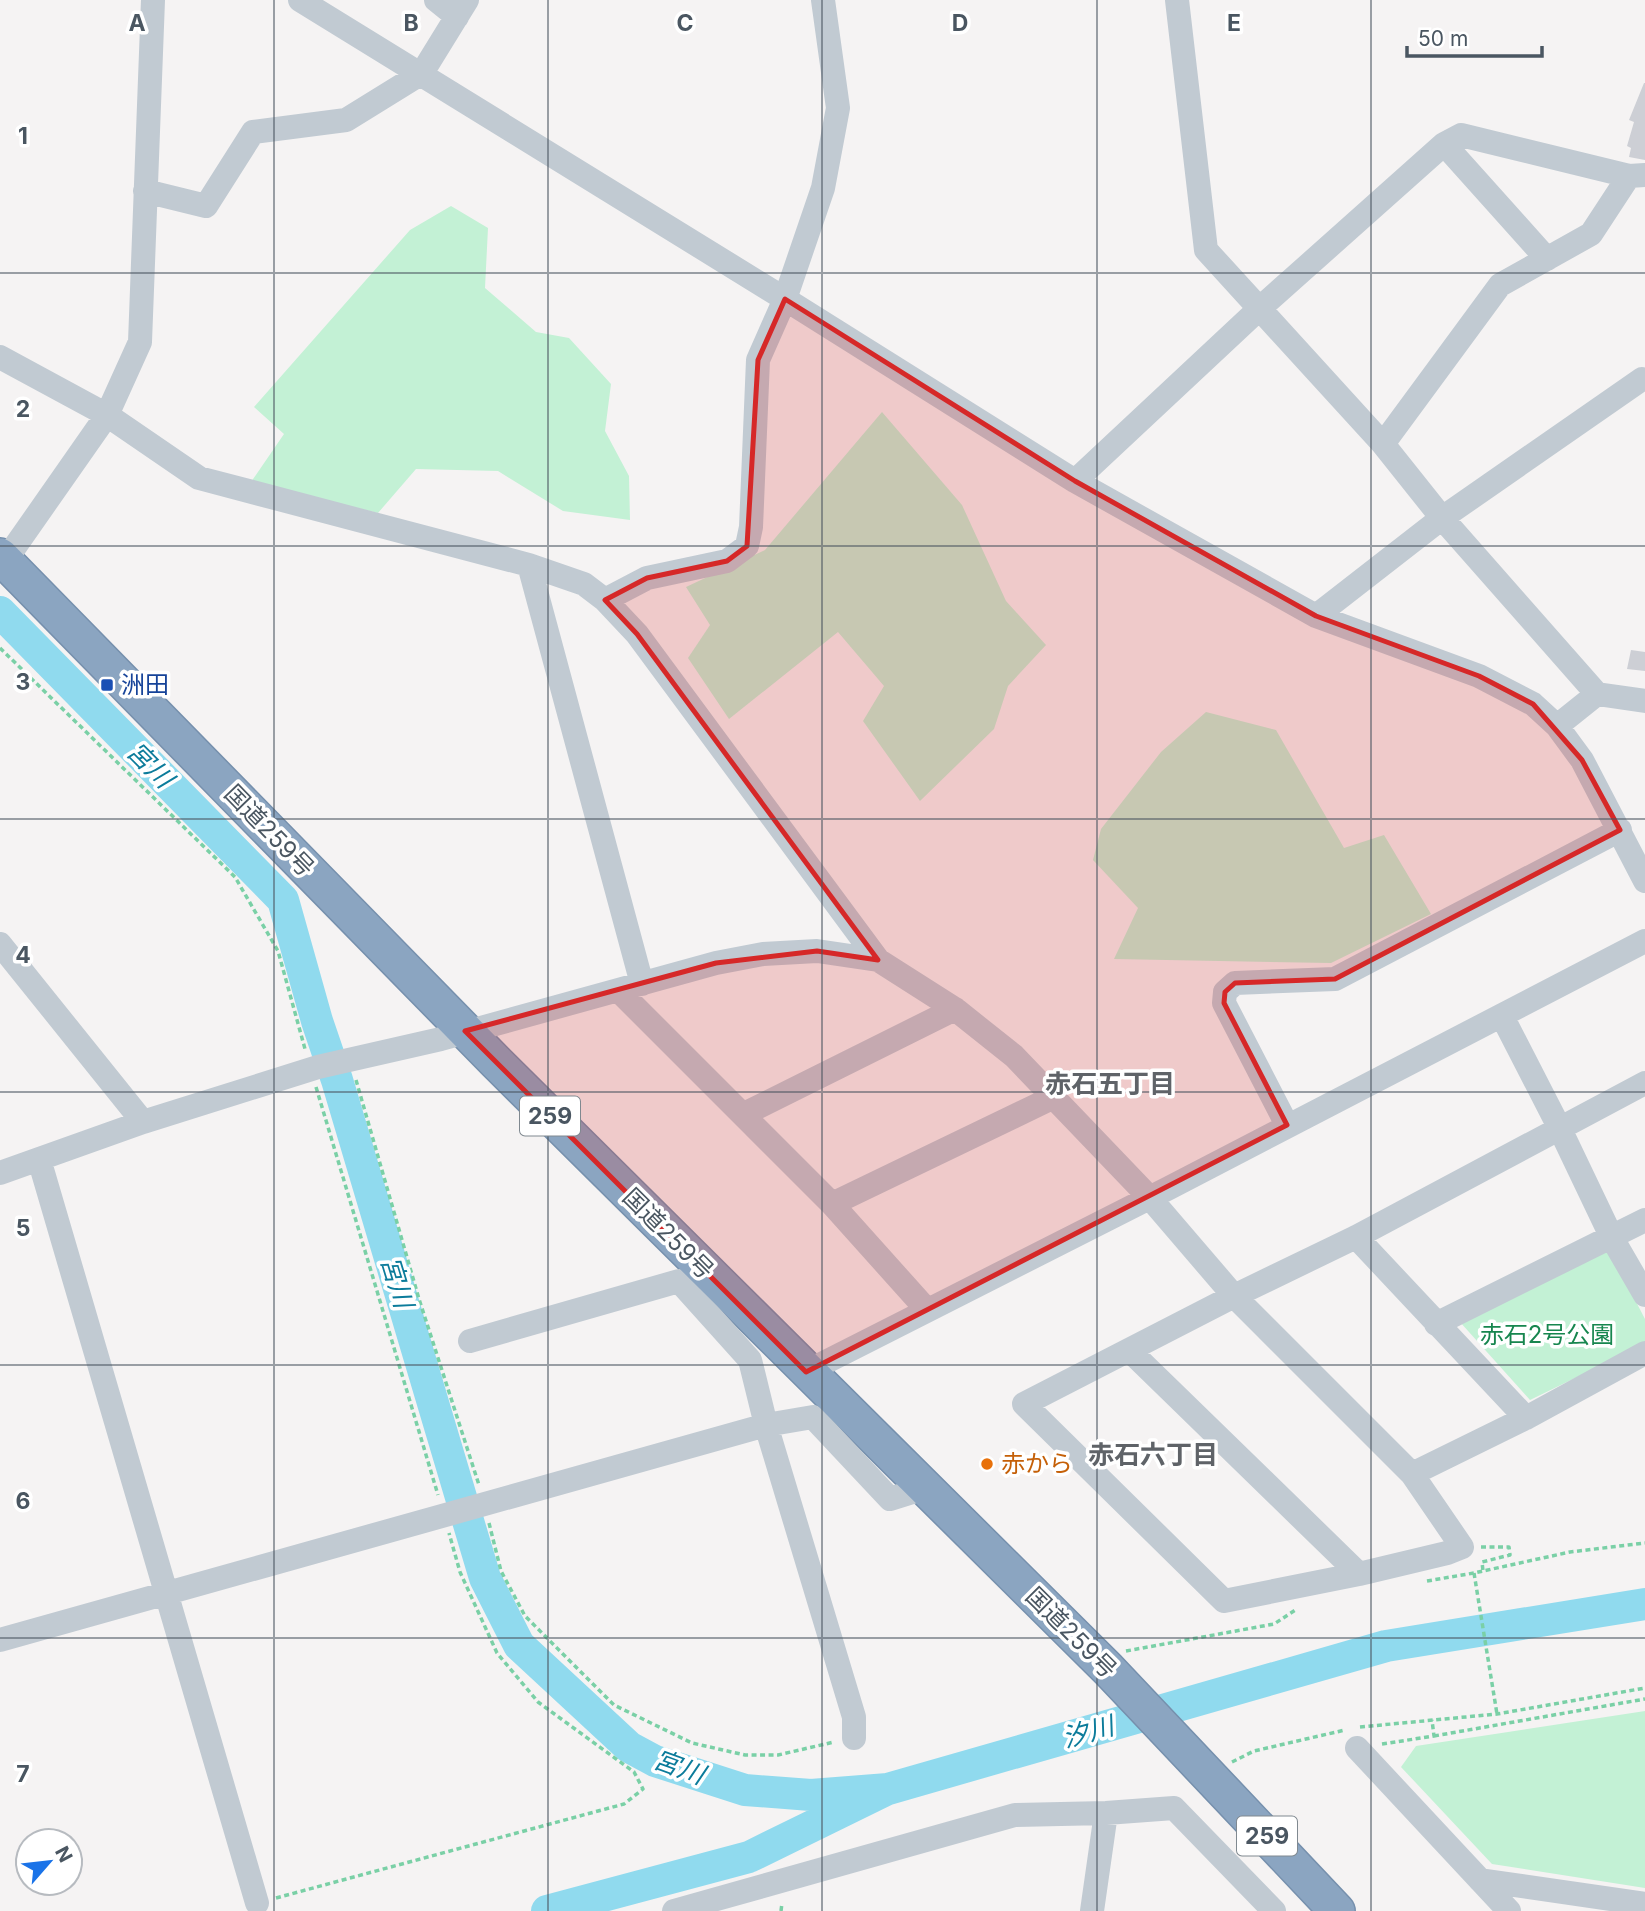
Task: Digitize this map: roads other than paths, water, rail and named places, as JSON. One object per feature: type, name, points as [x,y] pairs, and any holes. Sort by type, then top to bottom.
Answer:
[{"type":"highway","name":"国道259号","points":[[2,562],[806,1372],[1102,1663],[1337,1911]]},
{"type":"street","points":[[2,562],[107,415],[140,342],[153,0]]},
{"type":"street","points":[[300,0],[1075,481],[1316,616],[1479,676],[1533,704],[1557,726],[1582,760],[1645,881]]},
{"type":"street","points":[[145,191],[206,206],[253,132],[346,120],[422,74],[462,8],[436,0]]},
{"type":"street","points":[[605,600],[647,578],[727,561],[747,546],[751,527],[758,360],[785,299],[823,187],[838,108],[823,0]]},
{"type":"street","points":[[1177,0],[1206,250],[1382,444],[1442,518],[1597,694],[1645,701]]},
{"type":"street","points":[[1075,481],[1259,309],[1444,144],[1461,135],[1637,176],[1591,234],[1500,285],[1382,444]]},
{"type":"street","points":[[1444,144],[1547,259]]},
{"type":"street","points":[[0,357],[107,415],[200,478],[529,565],[584,584],[605,600],[637,634],[878,960],[955,1009],[1014,1056],[1150,1198],[1234,1296],[1412,1474],[1462,1547],[1359,1574],[1224,1601],[1024,1404],[1234,1296],[1356,1237],[1645,1083]]},
{"type":"street","points":[[1316,616],[1442,518],[1642,379]]},
{"type":"street","points":[[529,565],[630,987],[927,1310]]},
{"type":"street","points":[[1557,726],[1597,694]]},
{"type":"street","points":[[1287,1125],[1224,1003],[1225,992],[1235,983],[1335,979],[1620,830]]},
{"type":"street","points":[[806,1372],[1150,1198],[1645,941]]},
{"type":"street","points":[[0,944],[143,1122]]},
{"type":"street","points":[[0,1173],[143,1122],[314,1068],[441,1039],[716,962],[763,954],[817,951],[878,960]]},
{"type":"street","points":[[744,1114],[955,1009]]},
{"type":"street","points":[[1502,1016],[1612,1238],[1645,1295]]},
{"type":"street","points":[[832,1204],[1052,1098]]},
{"type":"street","points":[[39,1159],[257,1903]]},
{"type":"street","points":[[1436,1324],[1645,1220]]},
{"type":"street","points":[[1356,1237],[1526,1418]]},
{"type":"street","points":[[470,1341],[679,1282],[750,1360],[766,1425],[855,1717],[854,1738]]},
{"type":"street","points":[[1130,1351],[1359,1574]]},
{"type":"street","points":[[1412,1474],[1526,1418],[1645,1353]]},
{"type":"street","points":[[0,1640],[766,1425],[813,1417],[890,1499],[925,1488]]},
{"type":"street","points":[[1357,1748],[1509,1911]]},
{"type":"street","points":[[674,1911],[1015,1815],[1174,1808],[1274,1911]]},
{"type":"street","points":[[1092,1911],[1106,1813]]},
{"type":"street","points":[[1480,1880],[1645,1904]]},
{"type":"waterway","name":"宮川","points":[[0,612],[283,900],[485,1578],[519,1645],[629,1747],[655,1761],[745,1790],[811,1795],[888,1789]]},
{"type":"waterway","name":"汐川","points":[[547,1911],[749,1857],[888,1789],[1386,1646],[1645,1604]]},
{"type":"place","name":"洲田","points":[[107,685]]},
{"type":"place","name":"赤から","points":[[987,1464]]},
{"type":"district","name":"赤石五丁目","points":[[1110,1084]]},
{"type":"district","name":"赤石六丁目","points":[[1153,1455]]},
{"type":"park label","name":"赤石2号公園","points":[[1547,1335]]}]
